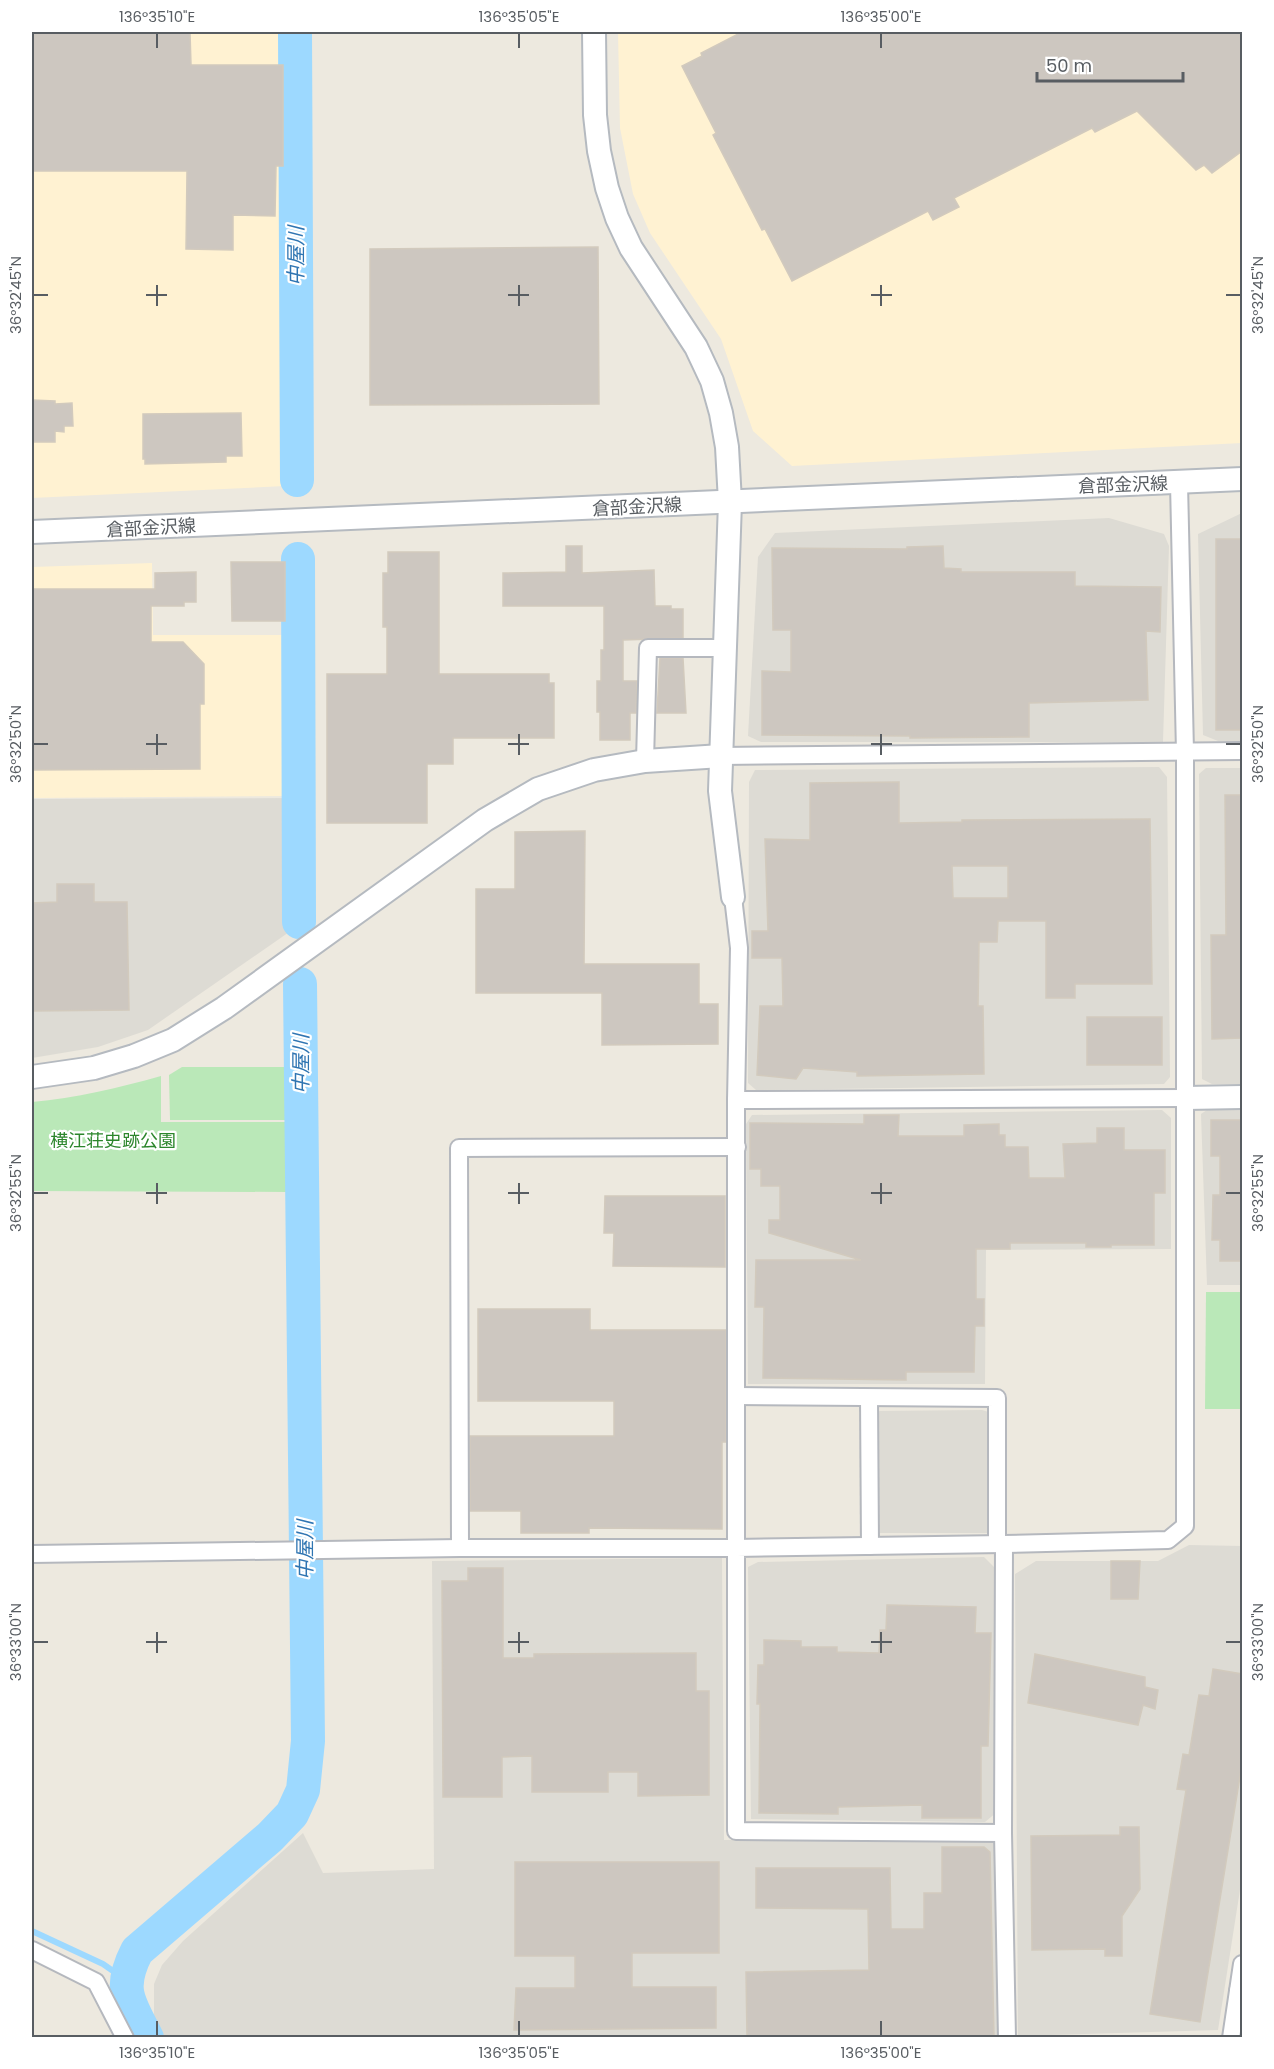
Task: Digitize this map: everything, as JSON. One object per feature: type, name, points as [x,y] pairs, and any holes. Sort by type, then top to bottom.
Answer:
[{"type":"street","points":[[594,32],[595,115],[599,152],[607,188],[617,218],[631,248],[691,339],[712,381],[727,447],[730,502],[720,791],[739,948],[736,1100],[736,1831],[1003,1833]]},
{"type":"street","name":"倉部金沢線","points":[[32,532],[1242,479]]},
{"type":"street","points":[[32,1554],[460,1548],[1000,1545],[1168,1540],[1185,1526],[1185,752],[1179,483]]},
{"type":"street","points":[[645,761],[648,648],[726,648]]},
{"type":"street","points":[[32,1077],[94,1068],[134,1056],[173,1040],[224,1008],[485,820],[538,789],[594,770],[645,761],[721,756],[1242,751]]},
{"type":"street","points":[[736,1100],[1242,1097]]},
{"type":"street","points":[[460,1548],[459,1148],[737,1147]]},
{"type":"street","points":[[736,1396],[997,1398],[1007,2037]]},
{"type":"street","points":[[869,1398],[870,1546]]},
{"type":"street","points":[[32,1950],[96,1982],[125,2037]]},
{"type":"street","points":[[1231,2037],[1240,1991],[1242,1964]]},
{"type":"shaded area","points":[[32,32],[285,32],[285,486],[32,498]]},
{"type":"shaded area","points":[[618,32],[1242,32],[1242,443],[792,466],[753,431],[721,339],[650,233],[633,194],[620,128]]},
{"type":"shaded area","points":[[1242,513],[1242,741],[1218,741],[1203,735],[1198,534]]},
{"type":"shaded area","points":[[1109,518],[1164,534],[1169,546],[1163,742],[761,742],[748,736],[758,557],[775,533]]},
{"type":"shaded area","points":[[152,563],[153,635],[289,635],[293,796],[32,798],[32,567]]},
{"type":"shaded area","points":[[1159,767],[1167,777],[1170,1077],[1164,1084],[756,1090],[748,1083],[749,782],[755,770]]},
{"type":"shaded area","points":[[1206,768],[1242,768],[1242,1084],[1212,1084],[1202,1079],[1199,774]]},
{"type":"shaded area","points":[[293,798],[292,930],[148,1030],[98,1047],[32,1058],[32,799]]},
{"type":"shaded area","points":[[1162,1110],[1171,1118],[1171,1249],[986,1250],[985,1384],[748,1384],[746,1124],[752,1115]]},
{"type":"shaded area","points":[[1207,1110],[1242,1110],[1242,1285],[1207,1285],[1201,1114]]},
{"type":"shaded area","points":[[982,1410],[992,1413],[990,1533],[874,1533],[874,1411]]},
{"type":"shaded area","points":[[1189,1545],[1242,1546],[1242,1877],[1218,2030],[1018,2036],[1015,1574],[1036,1561],[1158,1561]]},
{"type":"shaded area","points":[[984,1557],[995,1568],[997,1812],[985,1822],[751,1819],[748,1567],[758,1562]]},
{"type":"shaded area","points":[[722,1558],[724,1840],[995,1838],[998,2037],[163,2038],[154,2019],[154,1984],[162,1965],[183,1941],[303,1833],[323,1873],[434,1869],[432,1561]]},
{"type":"green space","points":[[182,1067],[287,1067],[288,1120],[170,1120],[169,1075]]},
{"type":"green space","name":"横江荘史跡公園","points":[[161,1076],[161,1122],[288,1122],[288,1192],[32,1191],[32,1102],[97,1092]]},
{"type":"green space","points":[[1206,1292],[1242,1292],[1242,1409],[1205,1409]]},
{"type":"building","points":[[32,32],[190,32],[191,65],[283,65],[283,166],[276,166],[275,216],[233,215],[233,250],[186,249],[187,171],[32,171]]},
{"type":"building","points":[[742,32],[1242,32],[1242,151],[1212,173],[1204,165],[1196,170],[1137,111],[1095,132],[1092,128],[954,198],[959,207],[933,220],[928,211],[792,281],[765,229],[762,230],[713,135],[716,133],[682,66],[702,56],[701,53]]},
{"type":"building","points":[[598,247],[599,404],[370,405],[370,249]]},
{"type":"building","points":[[32,400],[55,401],[55,404],[72,403],[73,426],[64,426],[64,432],[55,431],[55,442],[32,442]]},
{"type":"building","points":[[241,413],[242,456],[226,456],[226,462],[145,464],[143,414]]},
{"type":"building","points":[[1216,539],[1242,539],[1242,730],[1216,730]]},
{"type":"building","points":[[566,546],[582,546],[582,573],[654,570],[655,606],[683,609],[683,638],[623,640],[623,681],[637,681],[636,713],[630,713],[630,740],[600,740],[597,681],[601,681],[601,650],[604,650],[604,606],[503,606],[503,573],[566,572]]},
{"type":"building","points":[[943,546],[944,568],[961,569],[961,572],[1075,572],[1075,586],[1161,587],[1160,632],[1146,631],[1148,700],[1029,703],[1029,737],[910,738],[910,736],[762,735],[762,671],[791,672],[791,630],[773,630],[772,548],[907,549],[907,547]]},
{"type":"building","points":[[388,552],[439,552],[439,674],[549,674],[549,683],[554,683],[554,738],[453,738],[453,764],[427,764],[427,823],[327,823],[327,674],[387,674],[387,627],[383,627],[383,573],[388,573]]},
{"type":"building","points":[[231,562],[285,562],[285,621],[232,621]]},
{"type":"building","points":[[196,572],[196,602],[184,602],[184,606],[151,606],[151,642],[183,642],[204,664],[204,704],[200,704],[200,769],[32,770],[32,589],[155,589],[155,573]]},
{"type":"building","points":[[660,658],[683,658],[686,713],[657,713]]},
{"type":"building","points":[[899,782],[899,823],[962,822],[962,820],[1150,819],[1152,984],[1075,984],[1075,998],[1046,998],[1046,921],[998,921],[997,942],[979,942],[978,1006],[983,1006],[984,1074],[857,1076],[857,1072],[803,1068],[796,1079],[757,1075],[760,1006],[783,1006],[782,958],[752,958],[752,931],[768,931],[765,839],[810,840],[810,783]],"holes":[[[952,866],[1008,866],[1008,898],[953,898]]]},
{"type":"building","points":[[1225,795],[1242,795],[1242,1038],[1212,1039],[1211,935],[1226,935]]},
{"type":"building","points":[[585,831],[584,964],[699,964],[699,1004],[718,1004],[718,1044],[602,1045],[602,993],[476,993],[476,889],[515,889],[515,832]]},
{"type":"building","points":[[57,884],[94,884],[94,902],[127,902],[129,1010],[32,1011],[32,903],[57,902]]},
{"type":"building","points":[[1087,1017],[1162,1017],[1162,1065],[1087,1065]]},
{"type":"building","points":[[864,1115],[899,1115],[898,1136],[964,1136],[964,1125],[999,1124],[999,1135],[1005,1135],[1005,1147],[1028,1147],[1029,1178],[1065,1178],[1063,1144],[1097,1143],[1097,1128],[1124,1128],[1124,1150],[1165,1150],[1165,1193],[1154,1193],[1154,1245],[1086,1247],[1086,1243],[1010,1243],[1010,1249],[976,1249],[976,1299],[984,1299],[984,1326],[975,1326],[974,1372],[906,1372],[906,1380],[763,1378],[764,1307],[755,1307],[756,1260],[861,1260],[769,1233],[769,1220],[780,1220],[780,1186],[761,1186],[761,1169],[750,1169],[750,1123],[864,1124]]},
{"type":"building","points":[[1211,1120],[1242,1120],[1242,1261],[1220,1261],[1220,1240],[1212,1240],[1213,1195],[1220,1195],[1220,1156],[1211,1156]]},
{"type":"building","points":[[605,1196],[725,1196],[725,1267],[613,1266],[614,1233],[604,1233]]},
{"type":"building","points":[[478,1309],[590,1309],[590,1330],[726,1330],[726,1442],[722,1442],[722,1529],[589,1528],[589,1533],[521,1533],[521,1511],[470,1511],[470,1436],[614,1436],[614,1401],[478,1401]]},
{"type":"building","points":[[1111,1561],[1140,1561],[1138,1599],[1111,1599]]},
{"type":"building","points":[[468,1568],[503,1568],[503,1658],[534,1658],[534,1654],[696,1653],[696,1691],[709,1691],[709,1795],[638,1796],[638,1772],[608,1772],[608,1792],[532,1792],[532,1756],[502,1757],[502,1797],[443,1797],[442,1581],[468,1581]]},
{"type":"building","points":[[887,1605],[976,1607],[975,1633],[991,1633],[988,1746],[981,1746],[981,1818],[922,1818],[922,1805],[838,1807],[838,1814],[759,1813],[758,1665],[764,1665],[764,1640],[801,1641],[801,1647],[837,1647],[837,1652],[879,1653],[880,1630],[886,1630]]},
{"type":"building","points":[[1035,1654],[1145,1677],[1145,1687],[1158,1690],[1155,1709],[1143,1705],[1138,1725],[1028,1703]]},
{"type":"building","points":[[1213,1669],[1242,1674],[1242,1764],[1200,2022],[1150,2014],[1186,1790],[1177,1789],[1183,1754],[1189,1755],[1199,1695],[1209,1696]]},
{"type":"building","points":[[1120,1827],[1139,1827],[1140,1889],[1122,1916],[1122,1956],[1105,1956],[1105,1949],[1032,1950],[1031,1836],[1120,1835]]},
{"type":"building","points":[[942,1847],[984,1847],[990,1852],[994,2037],[747,2037],[746,1972],[869,1970],[868,1909],[756,1908],[756,1868],[890,1868],[891,1929],[924,1929],[924,1893],[942,1893]]},
{"type":"building","points":[[515,1862],[719,1862],[719,1953],[632,1953],[632,1987],[716,1987],[716,2028],[514,2030],[516,1988],[575,1988],[575,1956],[515,1956]]},
{"type":"waterway","name":"中屋川","points":[[295,32],[297,480]]},
{"type":"waterway","name":"中屋川","points":[[298,559],[299,922]]},
{"type":"waterway","name":"中屋川","points":[[147,2038],[128,1996],[128,1976],[137,1951],[270,1837],[292,1814],[303,1790],[308,1741],[300,984]]},
{"type":"waterway","points":[[32,1931],[103,1964],[113,1971]]},
{"type":"waterway","name":"中屋川","points":[[121,1978],[126,1982]]}]
